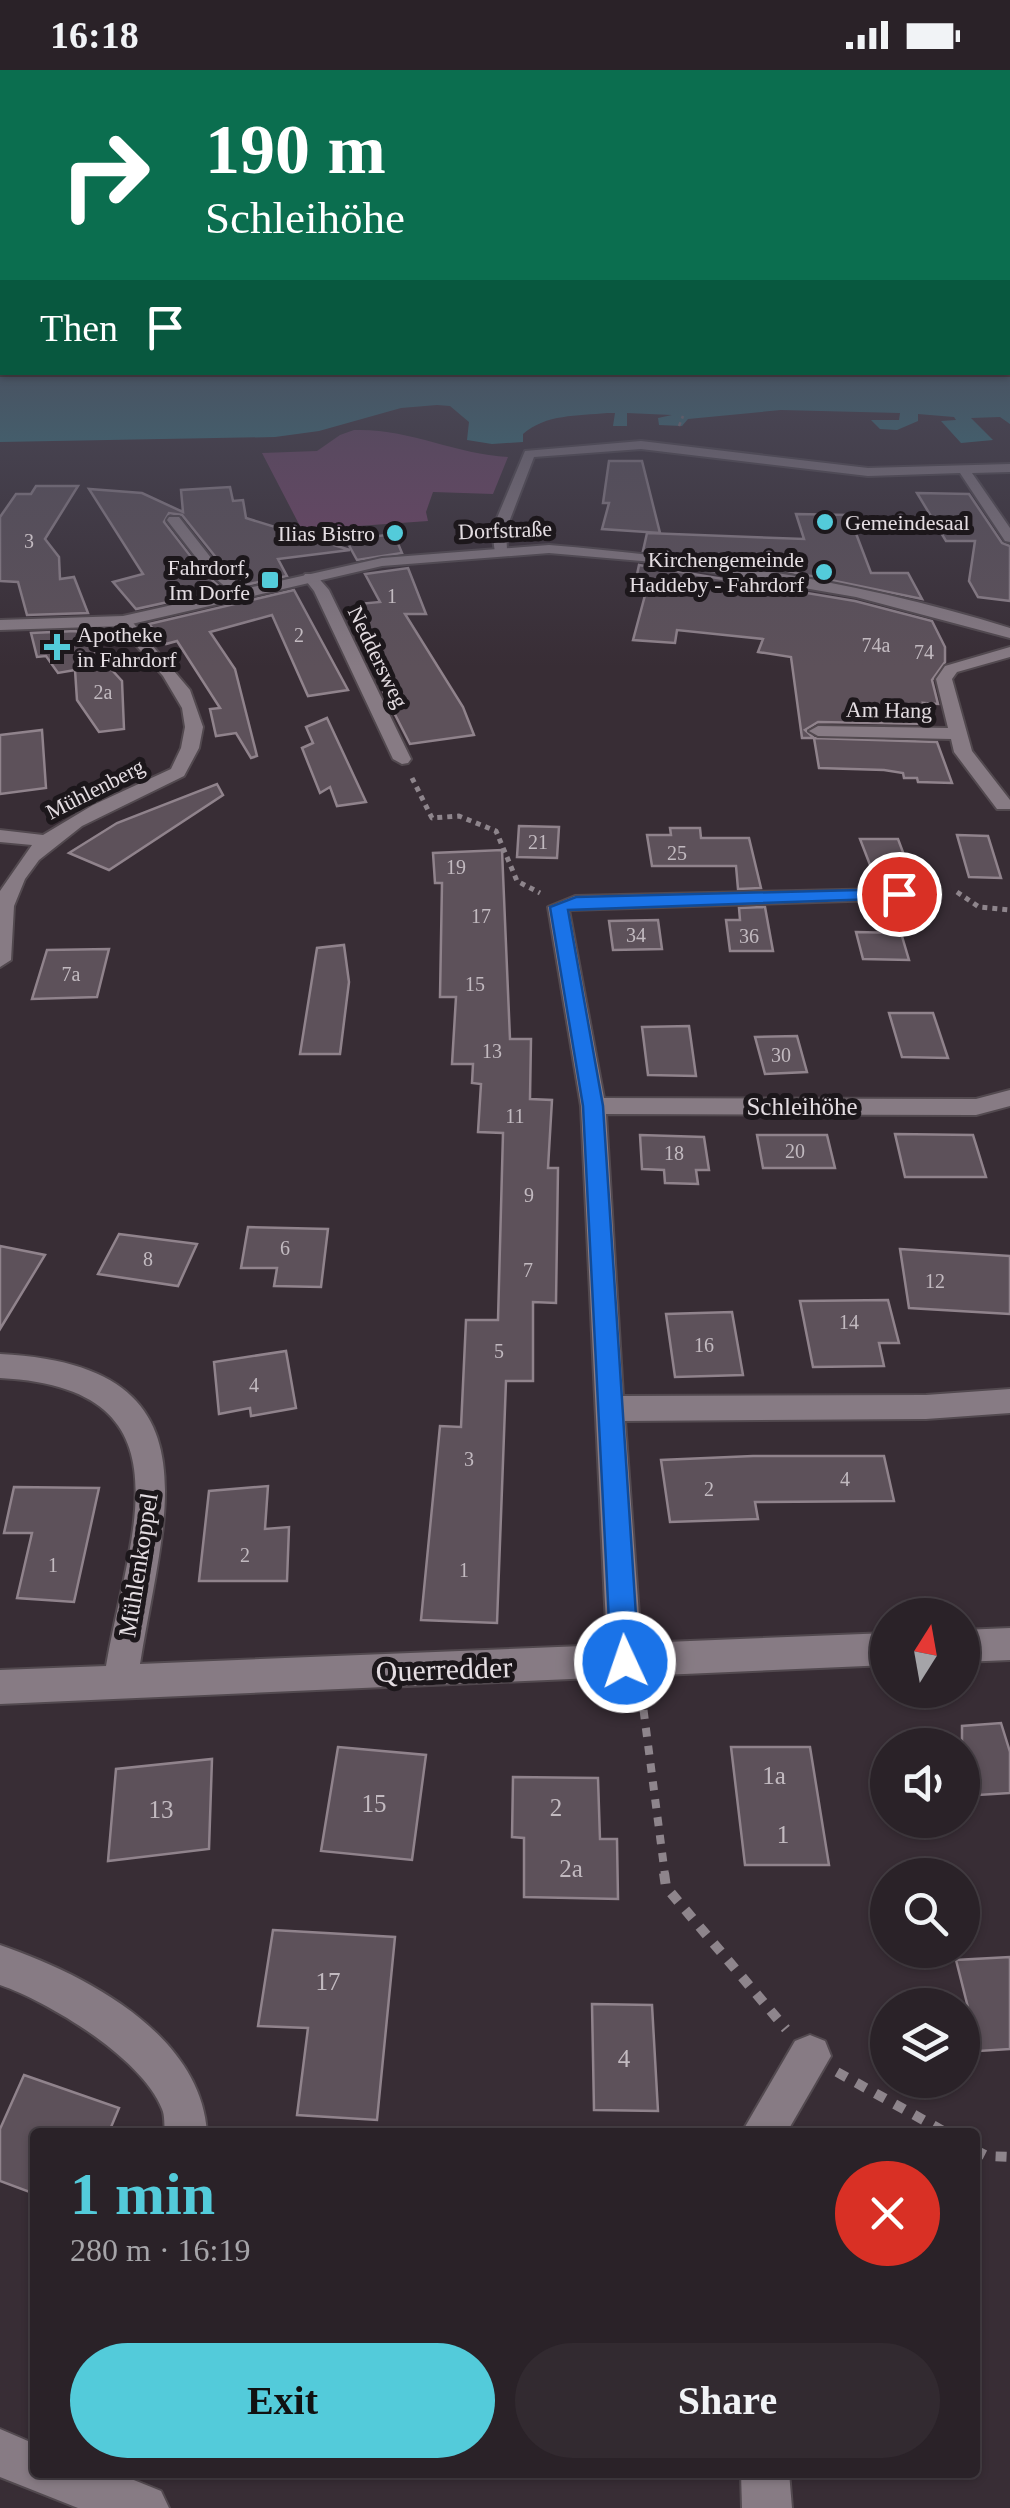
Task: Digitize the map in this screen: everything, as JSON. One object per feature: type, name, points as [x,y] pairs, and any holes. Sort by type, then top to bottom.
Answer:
[{"type":"street","points":[[500,550],[500,530],[529,454],[541,452],[641,444],[868,472],[1010,468]]},
{"type":"street","points":[[964,470],[1010,538]]},
{"type":"street","points":[[989,504],[1010,503]]},
{"type":"street","points":[[174,520],[210,566],[244,595]]},
{"type":"street","name":"Dorfstraße","points":[[0,625],[123,620],[396,560],[500,550],[601,552],[672,561],[856,592],[1010,633]]},
{"type":"street","name":"Neddersweg","points":[[310,577],[320,590],[402,759]]},
{"type":"street","name":"Mühlenberg","points":[[0,960],[2,910],[16,872],[44,841],[76,820],[178,772],[187,759],[193,738],[192,704],[123,620]]},
{"type":"street","name":"Am Hang","points":[[1004,805],[963,752],[944,679],[951,669],[1010,652]]},
{"type":"street","name":"Am Hang","points":[[818,731],[958,734]]},
{"type":"street","points":[[988,785],[1010,785]]},
{"type":"street","points":[[0,836],[44,841]]},
{"type":"street","points":[[625,1662],[593,1106],[558,907],[576,902],[934,894]]},
{"type":"street","name":"Schleihöhe","points":[[593,1106],[976,1107],[1010,1098]]},
{"type":"street","name":"Mühlenkoppel","points":[[0,1366],[32,1366],[91,1382],[124,1408],[147,1448],[152,1489],[120,1683]]},
{"type":"street","points":[[609,1409],[926,1408],[1010,1401]]},
{"type":"street","points":[[980,1645],[1010,1644]]},
{"type":"street","name":"Querredder","points":[[0,1686],[870,1651]]},
{"type":"street","points":[[0,1964],[40,1979],[102,2016],[150,2057],[182,2102],[185,2128]]},
{"type":"street","points":[[765,2128],[810,2056]]},
{"type":"street","points":[[0,2453],[30,2466]]},
{"type":"street","points":[[73,2478],[144,2508]]},
{"type":"street","points":[[765,2478],[767,2508]]},
{"type":"path","points":[[402,759],[432,818],[459,816],[496,831],[517,881],[540,894]]},
{"type":"path","points":[[934,894],[964,894],[978,907],[1010,910]]},
{"type":"path","points":[[625,1662],[643,1706],[666,1887],[810,2056],[938,2128]]},
{"type":"path","points":[[980,2152],[1010,2157]]},
{"type":"shaded area","points":[[333,440],[422,440],[508,457],[493,494],[433,492],[426,512],[428,521],[302,530],[262,453],[317,451]]},
{"type":"water","points":[[0,440],[122,440],[0,442]]},
{"type":"water","points":[[467,440],[523,440],[523,442],[492,444]]},
{"type":"building","points":[[609,461],[642,461],[660,533],[602,529],[609,503],[603,503]]},
{"type":"building","points":[[36,486],[78,486],[45,539],[59,557],[60,579],[74,577],[88,613],[27,615],[18,582],[0,581],[0,517],[16,494],[31,494]]},
{"type":"building","points":[[230,487],[233,501],[243,500],[246,518],[350,550],[278,559],[287,576],[245,585],[218,560],[182,515],[169,513],[164,522],[202,571],[223,590],[136,609],[113,582],[143,574],[89,489],[142,493],[183,512],[181,490]]},
{"type":"building","points":[[917,493],[969,494],[1002,543],[1010,546],[1010,601],[978,597],[969,581],[975,541],[946,541]]},
{"type":"building","points":[[796,514],[849,515],[871,573],[908,573],[922,599],[782,570],[643,551],[647,533],[804,539]]},
{"type":"building","points":[[394,534],[402,553],[357,560],[346,540]]},
{"type":"building","points":[[639,565],[855,601],[932,621],[945,647],[945,662],[932,680],[938,704],[923,703],[931,724],[818,722],[805,730],[814,738],[802,738],[791,657],[758,652],[763,639],[677,630],[675,643],[633,640],[648,584],[635,584]]},
{"type":"building","points":[[408,568],[426,614],[405,614],[463,707],[474,735],[410,744],[383,691],[358,604],[380,602],[365,574]]},
{"type":"building","points":[[294,590],[348,690],[308,696],[272,615],[210,632],[235,669],[257,756],[251,758],[236,733],[216,736],[210,709],[220,708],[177,641],[166,644],[149,624]]},
{"type":"building","points":[[76,631],[122,681],[124,729],[99,732],[77,700],[75,670],[58,673],[46,656],[37,657],[31,633]]},
{"type":"building","points":[[327,718],[366,802],[337,806],[330,787],[320,793],[302,748],[313,743],[306,727]]},
{"type":"building","points":[[42,730],[46,788],[0,794],[0,735]]},
{"type":"building","points":[[814,738],[937,742],[952,783],[918,782],[917,778],[904,778],[903,773],[884,770],[819,768]]},
{"type":"building","points":[[217,784],[223,795],[109,870],[69,853],[117,823]]},
{"type":"building","points":[[519,826],[559,827],[557,858],[517,857]]},
{"type":"building","points":[[670,828],[700,828],[701,838],[749,838],[761,888],[738,889],[736,866],[652,866],[647,835],[671,835]]},
{"type":"building","points":[[957,835],[988,836],[1001,878],[969,877]]},
{"type":"building","points":[[860,839],[898,839],[910,871],[872,870]]},
{"type":"building","points":[[502,850],[510,1039],[531,1039],[530,1099],[552,1100],[548,1168],[558,1168],[556,1303],[533,1302],[533,1381],[506,1381],[497,1623],[421,1620],[440,1426],[461,1427],[466,1320],[498,1320],[503,1133],[478,1132],[481,1084],[472,1083],[473,1064],[452,1064],[456,997],[440,997],[442,883],[435,883],[433,853]]},
{"type":"building","points":[[765,907],[773,951],[730,951],[726,920],[740,920],[739,908]]},
{"type":"building","points":[[658,920],[662,949],[613,950],[609,921]]},
{"type":"building","points":[[856,932],[901,933],[909,960],[863,959]]},
{"type":"building","points":[[344,945],[349,982],[340,1054],[300,1054],[317,948]]},
{"type":"building","points":[[109,949],[97,997],[32,999],[47,950]]},
{"type":"building","points":[[889,1013],[933,1013],[948,1058],[902,1057]]},
{"type":"building","points":[[689,1026],[696,1076],[648,1075],[642,1027]]},
{"type":"building","points":[[797,1036],[807,1072],[765,1074],[755,1037]]},
{"type":"building","points":[[895,1134],[973,1135],[986,1177],[905,1177]]},
{"type":"building","points":[[640,1135],[704,1137],[709,1170],[696,1170],[698,1184],[665,1183],[664,1170],[642,1169]]},
{"type":"building","points":[[757,1135],[827,1135],[835,1168],[763,1168]]},
{"type":"building","points":[[248,1227],[328,1229],[321,1287],[274,1286],[277,1268],[241,1268]]},
{"type":"building","points":[[119,1234],[197,1244],[178,1286],[98,1274]]},
{"type":"building","points":[[0,1246],[45,1255],[0,1329]]},
{"type":"building","points":[[900,1249],[1010,1256],[1010,1314],[909,1308]]},
{"type":"building","points":[[888,1300],[899,1343],[879,1343],[884,1366],[813,1367],[800,1301]]},
{"type":"building","points":[[732,1312],[743,1375],[675,1377],[666,1314]]},
{"type":"building","points":[[286,1351],[296,1408],[251,1416],[250,1408],[219,1414],[214,1362]]},
{"type":"building","points":[[884,1456],[894,1501],[755,1502],[758,1519],[670,1522],[661,1460]]},
{"type":"building","points":[[268,1486],[265,1529],[289,1527],[287,1581],[199,1581],[209,1491]]},
{"type":"building","points":[[14,1487],[99,1488],[74,1602],[17,1598],[32,1533],[4,1533]]},
{"type":"building","points":[[1001,1723],[1010,1752],[1010,1793],[980,1795],[980,1728],[962,1726]]},
{"type":"building","points":[[338,1747],[426,1755],[412,1860],[321,1851]]},
{"type":"building","points":[[731,1747],[810,1747],[829,1865],[745,1865]]},
{"type":"building","points":[[212,1759],[209,1849],[108,1861],[116,1769]]},
{"type":"building","points":[[513,1777],[598,1778],[600,1839],[617,1839],[618,1899],[524,1897],[524,1838],[512,1837]]},
{"type":"building","points":[[273,1930],[395,1937],[377,2120],[297,2115],[308,2028],[258,2026]]},
{"type":"building","points":[[1010,1957],[1010,2049],[980,2051],[980,1988],[963,1988],[958,1968],[980,1968],[980,1959]]},
{"type":"building","points":[[592,2004],[652,2005],[658,2111],[594,2110]]},
{"type":"building","points":[[24,2075],[119,2108],[111,2128],[30,2128],[30,2192],[0,2181],[0,2129]]},
{"type":"place","name":"Gemeindesaal","points":[[825,522]]},
{"type":"place","name":"Ilias Bistro","points":[[395,533]]},
{"type":"place","name":"Kirchengemeinde Haddeby - Fahrdorf","points":[[824,572]]},
{"type":"place","name":"Fahrdorf, Im Dorfe","points":[[270,580]]},
{"type":"place","name":"Apotheke in Fahrdorf","points":[[57,647]]},
{"type":"route","points":[[625,1662],[593,1106],[558,907],[576,902],[899,894]]}]
